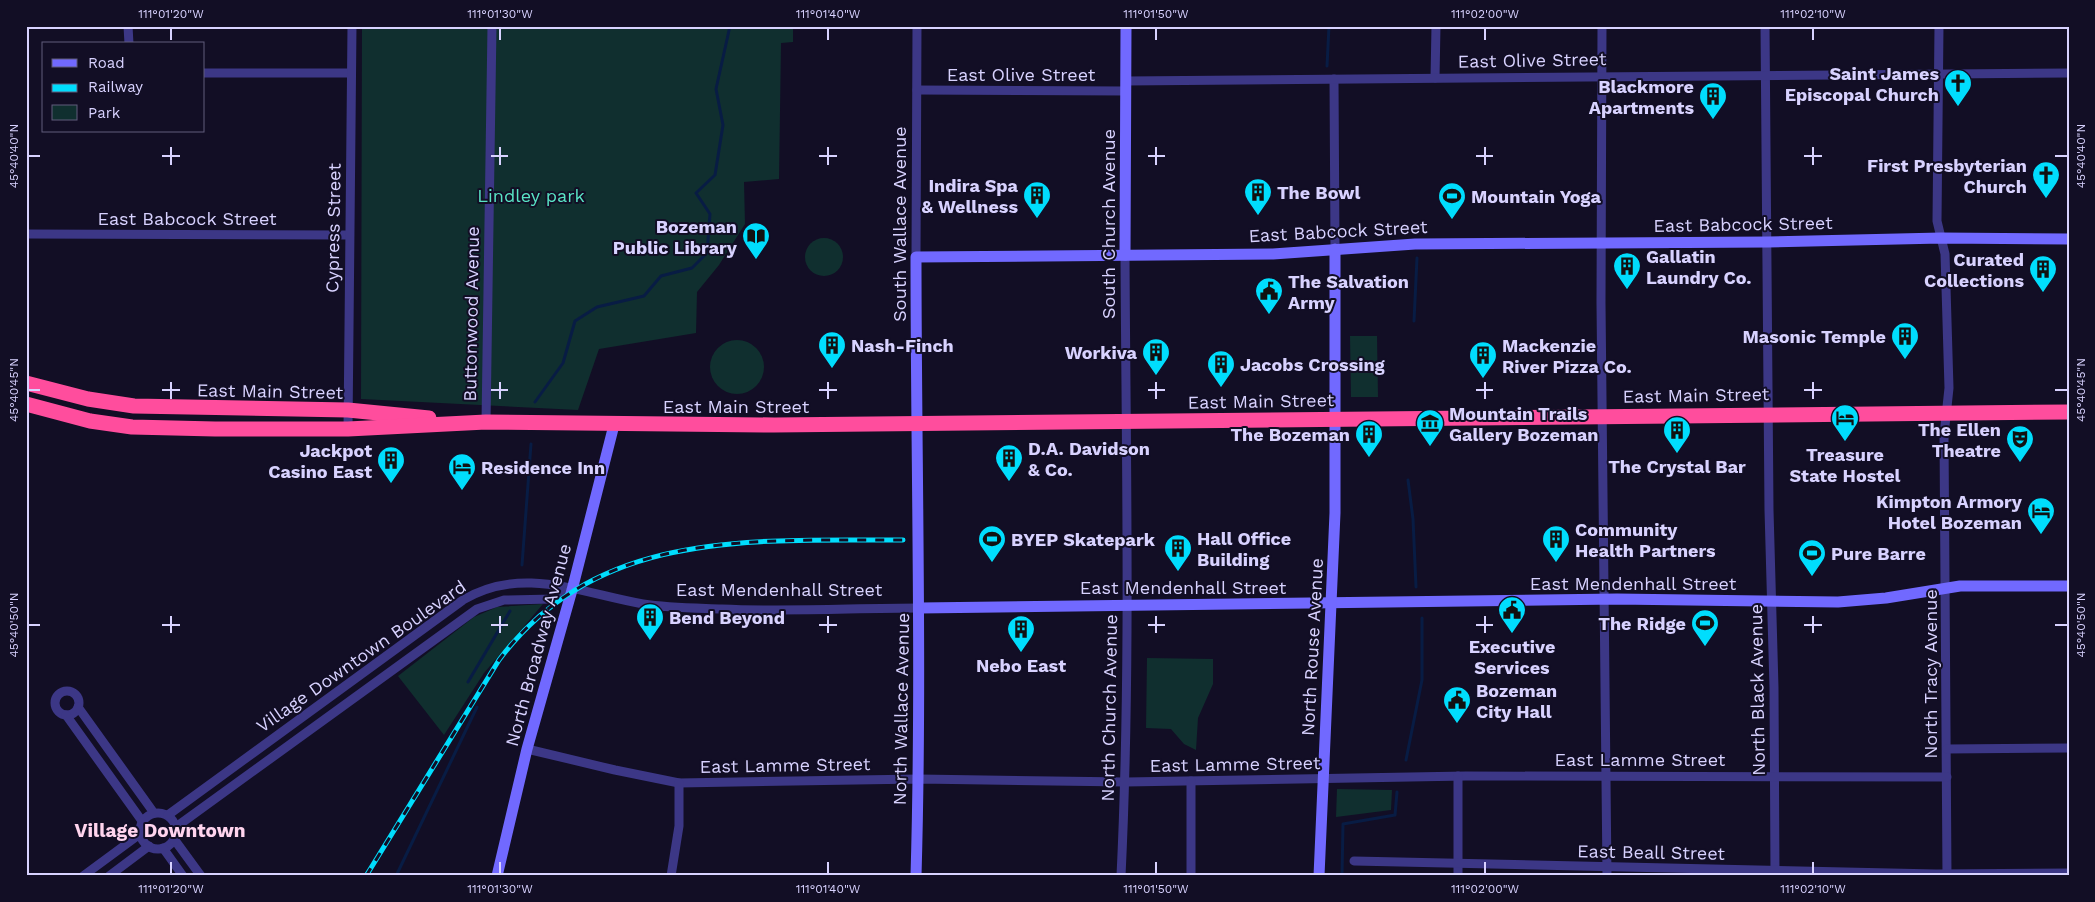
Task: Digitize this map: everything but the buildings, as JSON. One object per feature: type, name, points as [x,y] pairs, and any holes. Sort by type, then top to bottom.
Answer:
[{"type":"highway","name":"East Main Street","points":[[26,384],[88,399],[134,406],[348,410],[486,422]]},
{"type":"highway","name":"East Main Street","points":[[26,404],[90,421],[132,426],[348,429],[486,422],[782,425],[1603,415],[2069,412]]},
{"type":"street","points":[[128,26],[129,42]]},
{"type":"street","name":"Cypress Street","points":[[348,429],[348,236],[352,26]]},
{"type":"street","name":"Buttonwood Avenue","points":[[486,422],[492,26]]},
{"type":"street","name":"South Wallace Avenue","points":[[916,422],[917,26]]},
{"type":"street","name":"South Church Avenue","points":[[1125,421],[1126,26]]},
{"type":"street","points":[[1435,78],[1436,26]]},
{"type":"street","points":[[1602,26],[1601,243],[1607,871]]},
{"type":"street","name":"North Black Avenue","points":[[1764,26],[1775,873]]},
{"type":"street","name":"North Tracy Avenue","points":[[1938,26],[1936,221],[1945,254],[1949,388],[1944,435],[1947,875]]},
{"type":"street","points":[[205,73],[351,73]]},
{"type":"street","name":"East Olive Street","points":[[917,90],[1126,86],[1334,79],[2069,73]]},
{"type":"street","points":[[1334,79],[1335,249]]},
{"type":"street","name":"East Babcock Street","points":[[26,234],[348,236]]},
{"type":"street","name":"East Babcock Street","points":[[916,257],[1272,254],[1415,244],[1768,242],[1941,238],[2069,239]]},
{"type":"street","name":"North Rouse Avenue","points":[[1319,876],[1335,513],[1335,249]]},
{"type":"street","name":"North Church Avenue","points":[[1121,876],[1126,782],[1125,421]]},
{"type":"street","name":"North Wallace Avenue","points":[[916,422],[920,608],[919,779],[916,876]]},
{"type":"street","name":"North Broadway Avenue","points":[[497,876],[527,749],[572,590],[614,424]]},
{"type":"street","name":"Village Downtown Boulevard","points":[[168,815],[473,594],[493,586],[516,583],[553,583],[572,590]]},
{"type":"street","name":"East Mendenhall Street","points":[[572,590],[645,604],[698,608],[920,608],[1604,600],[1838,602],[1886,598],[1960,586],[2069,586]]},
{"type":"street","name":"Village Downtown Boulevard","points":[[176,827],[477,609],[504,600],[552,599],[572,590]]},
{"type":"street","points":[[66,715],[74,713],[78,707],[78,699],[73,693],[65,692],[58,695],[55,706],[59,712],[66,715],[142,821],[140,834],[83,876]]},
{"type":"street","points":[[78,707],[154,813]]},
{"type":"street","points":[[1947,749],[2069,748]]},
{"type":"street","name":"East Lamme Street","points":[[527,749],[615,770],[679,782],[919,779],[1192,782],[1458,776],[1607,775],[1947,777]]},
{"type":"street","points":[[1458,776],[1458,876]]},
{"type":"street","points":[[671,876],[679,826],[679,782]]},
{"type":"street","points":[[1191,876],[1192,782]]},
{"type":"street","points":[[142,821],[154,813],[168,815],[176,827],[174,839],[163,848]]},
{"type":"street","points":[[140,834],[149,846],[163,848],[183,876]]},
{"type":"street","points":[[174,839],[201,876]]},
{"type":"street","points":[[109,876],[149,846]]},
{"type":"street","name":"East Beall Street","points":[[1354,861],[1607,871],[1947,875],[2069,873]]},
{"type":"green space","name":"Lindley park","points":[[362,26],[855,26],[855,28],[793,28],[793,42],[781,43],[779,179],[744,182],[745,224],[719,265],[697,292],[696,333],[599,349],[578,410],[361,399]]},
{"type":"green space","points":[[824,238],[837,244],[843,257],[837,270],[824,276],[811,270],[805,257],[811,244]]},
{"type":"green space","points":[[1350,336],[1377,336],[1378,397],[1351,397]]},
{"type":"green space","points":[[732,340],[742,340],[752,344],[760,352],[764,367],[760,382],[752,390],[742,394],[732,394],[722,390],[714,382],[710,372],[710,362],[714,352],[722,344]]},
{"type":"green space","points":[[543,604],[484,673],[444,735],[398,676],[474,617],[497,607]]},
{"type":"green space","points":[[1147,658],[1213,659],[1213,684],[1198,718],[1196,750],[1184,744],[1171,729],[1146,728]]},
{"type":"green space","points":[[1337,789],[1392,790],[1391,810],[1336,817]]},
{"type":"waterway","points":[[535,402],[563,363],[575,321],[597,307],[644,296],[661,276],[692,268],[707,253],[710,214],[696,193],[715,175],[723,125],[716,89],[730,26]]},
{"type":"waterway","points":[[1327,66],[1329,26]]},
{"type":"waterway","points":[[1414,321],[1417,258]]},
{"type":"waterway","points":[[522,565],[531,444]]},
{"type":"waterway","points":[[1408,480],[1413,519],[1416,587]]},
{"type":"waterway","points":[[468,682],[510,611]]},
{"type":"waterway","points":[[1406,760],[1422,680],[1422,618]]},
{"type":"waterway","points":[[396,876],[477,707]]},
{"type":"waterway","points":[[1342,876],[1343,824],[1395,815],[1397,792]]},
{"type":"railway","points":[[366,876],[499,660],[539,617],[583,585],[631,564],[683,550],[736,543],[791,540],[903,540]]},
{"type":"place","name":"Saint James Episcopal Church","points":[[1958,107]]},
{"type":"place","name":"Blackmore Apartments","points":[[1713,120]]},
{"type":"place","name":"First Presbyterian Church","points":[[2046,199]]},
{"type":"place","name":"The Bowl","points":[[1258,216]]},
{"type":"place","name":"Indira Spa & Wellness","points":[[1037,219]]},
{"type":"place","name":"Mountain Yoga","points":[[1452,220]]},
{"type":"place","name":"Bozeman Public Library","points":[[756,260]]},
{"type":"place","name":"Gallatin Laundry Co.","points":[[1627,290]]},
{"type":"place","name":"Curated Collections","points":[[2043,293]]},
{"type":"place","name":"The Salvation Army","points":[[1269,315]]},
{"type":"place","name":"Masonic Temple","points":[[1905,360]]},
{"type":"place","name":"Nash-Finch","points":[[832,369]]},
{"type":"place","name":"Workiva","points":[[1156,376]]},
{"type":"place","name":"Mackenzie River Pizza Co.","points":[[1483,379]]},
{"type":"place","name":"Jacobs Crossing","points":[[1221,388]]},
{"type":"place","name":"Treasure State Hostel","points":[[1845,442]]},
{"type":"place","name":"Mountain Trails Gallery Bozeman","points":[[1430,447]]},
{"type":"place","name":"The Crystal Bar","points":[[1677,454]]},
{"type":"place","name":"The Bozeman","points":[[1369,458]]},
{"type":"place","name":"The Ellen Theatre","points":[[2020,463]]},
{"type":"place","name":"D.A. Davidson & Co.","points":[[1009,482]]},
{"type":"place","name":"Jackpot Casino East","points":[[391,484]]},
{"type":"place","name":"Residence Inn","points":[[462,491]]},
{"type":"place","name":"Kimpton Armory Hotel Bozeman","points":[[2041,535]]},
{"type":"place","name":"BYEP Skatepark","points":[[992,563]]},
{"type":"place","name":"Community Health Partners","points":[[1556,563]]},
{"type":"place","name":"Hall Office Building","points":[[1178,572]]},
{"type":"place","name":"Pure Barre","points":[[1812,577]]},
{"type":"place","name":"Executive Services","points":[[1512,634]]},
{"type":"place","name":"Bend Beyond","points":[[650,641]]},
{"type":"place","name":"The Ridge","points":[[1705,647]]},
{"type":"place","name":"Nebo East","points":[[1021,653]]},
{"type":"place","name":"Bozeman City Hall","points":[[1457,724]]},
{"type":"district","name":"Village Downtown","points":[[160,830]]}]
